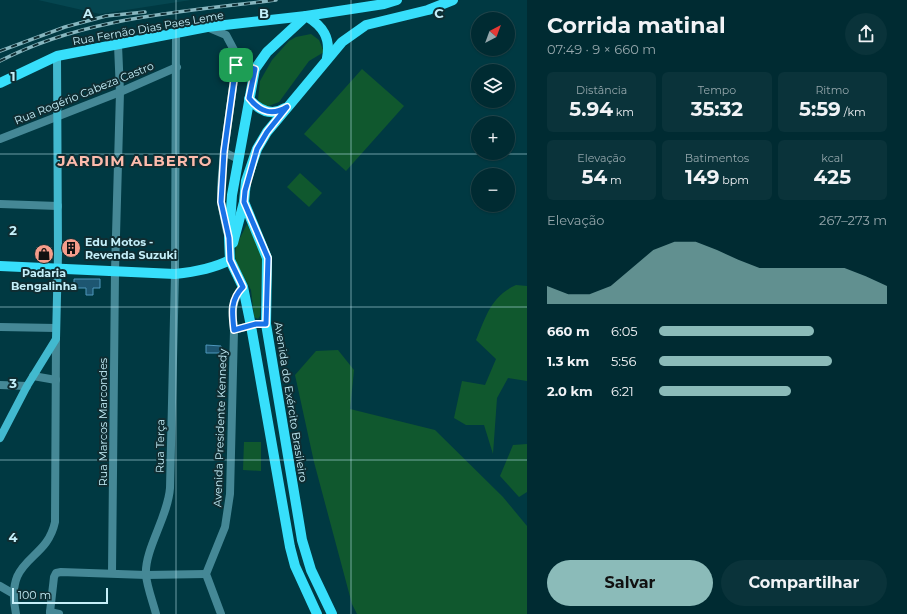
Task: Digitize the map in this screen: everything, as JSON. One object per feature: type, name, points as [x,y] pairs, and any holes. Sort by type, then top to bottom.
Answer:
[{"type":"main road","name":"Rua Fernão Dias Paes Leme","points":[[0,83],[57,56],[176,33],[306,16],[384,4],[397,0]]},
{"type":"main road","name":"Avenida do Exército Brasileiro","points":[[332,614],[311,570],[302,540],[266,324],[268,258],[244,202],[246,181],[257,149],[267,132],[327,58],[346,38],[366,25],[428,10],[453,0]]},
{"type":"main road","points":[[317,614],[295,566],[290,547],[251,326],[243,287],[230,260],[229,238],[232,194],[255,69],[267,52],[306,16],[315,22],[325,34],[329,48],[327,58]]},
{"type":"main road","points":[[0,438],[27,386],[56,338],[58,206],[57,56]]},
{"type":"main road","points":[[249,98],[254,105],[264,111],[279,112],[287,107]]},
{"type":"main road","points":[[230,260],[234,236],[244,202]]},
{"type":"main road","points":[[0,266],[116,270],[175,274],[198,272],[216,267],[230,260]]},
{"type":"street","points":[[207,28],[226,35],[234,50],[236,65],[224,152],[221,202],[229,238]]},
{"type":"street","name":"Rua Terça","points":[[156,614],[146,575],[153,544],[169,502],[175,274],[176,33]]},
{"type":"street","name":"Rua Marcos Marcondes","points":[[112,573],[120,92],[118,45]]},
{"type":"street","points":[[236,65],[246,65],[255,69]]},
{"type":"street","name":"Rua Rogério Cabeza Castro","points":[[0,139],[120,92],[177,67]]},
{"type":"street","points":[[224,152],[238,159]]},
{"type":"street","points":[[0,204],[58,206]]},
{"type":"street","name":"Avenida Presidente Kennedy","points":[[206,574],[225,527],[230,494],[234,330],[232,307],[237,293],[243,287]]},
{"type":"street","points":[[234,330],[256,324],[266,324]]},
{"type":"street","points":[[0,327],[56,328]]},
{"type":"street","points":[[16,614],[12,593],[20,569],[50,538],[55,522],[56,338]]},
{"type":"street","points":[[33,376],[56,380]]},
{"type":"street","points":[[0,385],[27,386]]},
{"type":"street","points":[[59,614],[47,613],[54,578],[56,573],[61,572],[146,575],[206,574],[221,614]]},
{"type":"street","points":[[0,586],[12,593]]},
{"type":"shaded area","points":[[38,0],[191,0],[100,14]]},
{"type":"green space","points":[[311,34],[319,40],[324,52],[309,61],[279,102],[266,107],[258,100],[260,81],[272,60],[289,41],[296,37]]},
{"type":"green space","points":[[362,69],[404,106],[346,171],[304,134]]},
{"type":"green space","points":[[300,173],[322,193],[309,207],[287,187]]},
{"type":"green space","points":[[247,224],[262,256],[260,316],[258,319],[254,317],[251,290],[237,264],[235,257],[236,246]]},
{"type":"green space","points":[[516,285],[527,286],[527,381],[508,378],[497,398],[493,454],[484,425],[466,425],[454,418],[462,381],[485,385],[496,359],[476,340],[490,308],[500,295]]},
{"type":"green space","points":[[338,350],[354,370],[350,409],[435,430],[503,497],[527,526],[527,614],[357,614],[352,604],[314,462],[295,375],[316,351]]},
{"type":"green space","points":[[244,442],[261,442],[261,471],[243,470]]},
{"type":"green space","points":[[527,444],[527,492],[519,497],[500,476],[513,445]]},
{"type":"building","name":"Edu Motos - Revenda Suzuki","points":[[68,243],[75,243],[75,254],[67,253]]},
{"type":"building","points":[[74,279],[100,279],[100,288],[93,288],[93,295],[86,295],[86,288],[74,288]]},
{"type":"building","points":[[206,345],[221,346],[221,353],[206,353]]},
{"type":"railway","points":[[0,61],[32,46],[66,35],[135,18],[276,0]]},
{"type":"railway","points":[[0,51],[65,27],[106,16],[145,12]]},
{"type":"place","name":"Edu Motos - Revenda Suzuki","points":[[71,248]]},
{"type":"place","name":"Padaria Bengalinha","points":[[44,254]]},
{"type":"district","name":"JARDIM ALBERTO","points":[[135,161]]},
{"type":"route","points":[[236,65],[246,65],[255,69],[249,98],[254,105],[264,111],[269,112],[279,112],[287,107],[261,140],[253,158],[246,181],[245,191],[244,202],[268,258],[266,324],[261,323],[234,330],[232,307],[237,293],[243,287],[230,260],[229,238],[221,202],[224,152],[236,65]]}]
